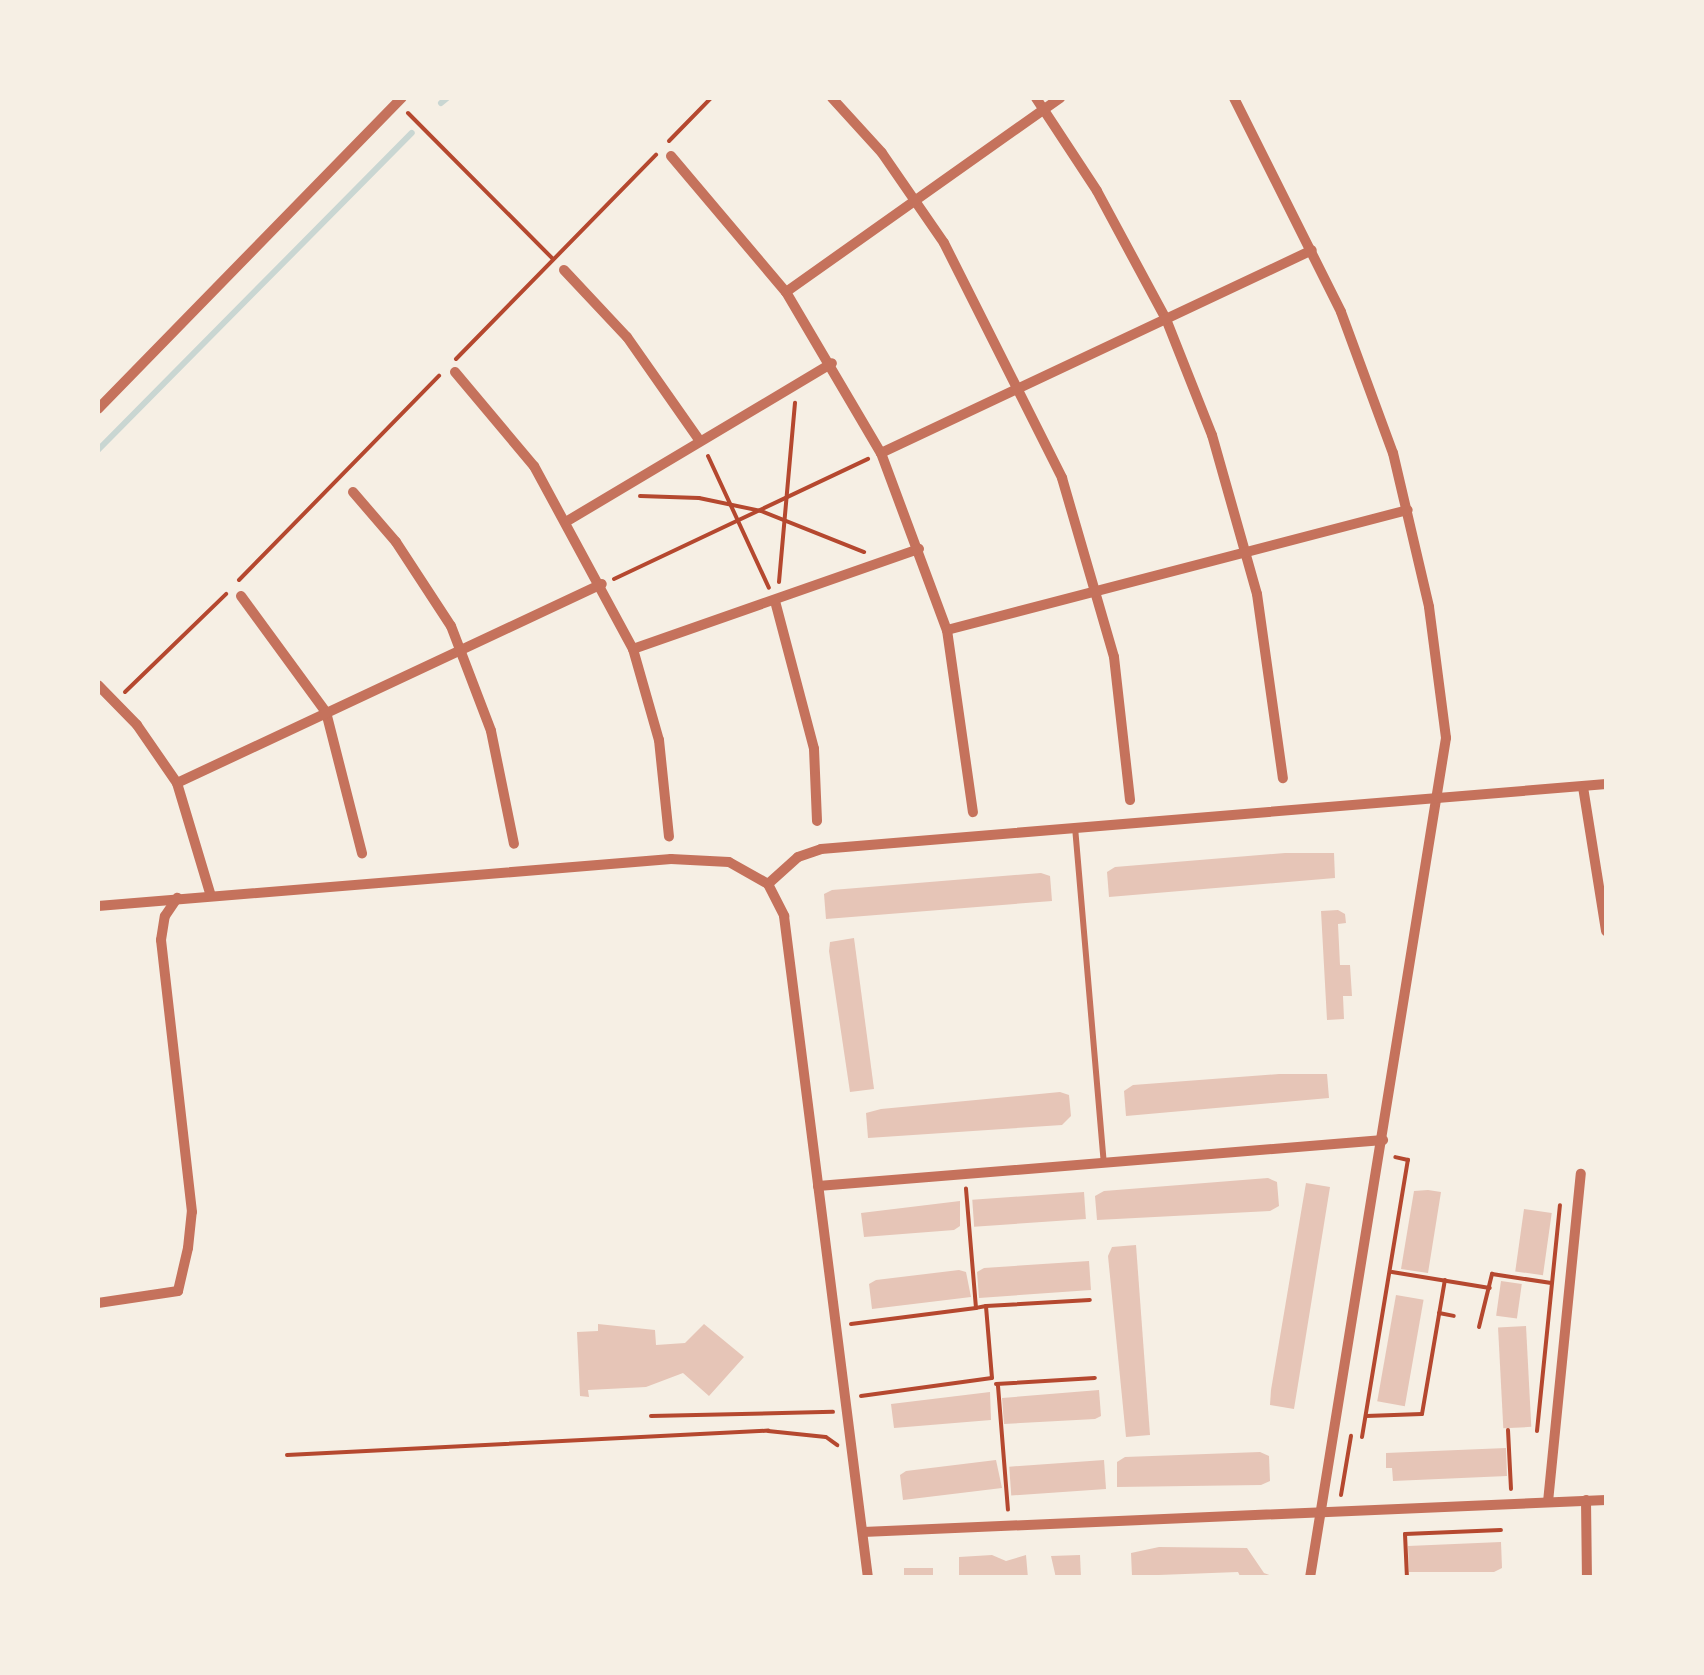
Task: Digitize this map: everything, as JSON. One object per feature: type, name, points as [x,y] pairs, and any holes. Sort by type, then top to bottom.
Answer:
[{"type":"street","points":[[832,98],[916,200],[1019,388],[1062,478],[1098,591],[1126,725],[1130,800]]},
{"type":"street","points":[[1036,98],[1166,319],[1212,434],[1247,553],[1284,778]]},
{"type":"street","points":[[786,292],[1060,98]]},
{"type":"street","points":[[1234,98],[1312,250],[1361,362],[1408,510],[1441,676],[1441,799],[1310,1578]]},
{"type":"street","points":[[98,409],[400,100]]},
{"type":"street","points":[[672,156],[786,292],[882,453],[947,630],[973,812]]},
{"type":"street","points":[[882,453],[1312,250]]},
{"type":"street","points":[[564,270],[627,337],[699,440]]},
{"type":"street","points":[[569,520],[832,364]]},
{"type":"street","points":[[454,372],[498,419],[569,520],[633,649],[659,740],[669,836]]},
{"type":"street","points":[[98,391],[107,400]]},
{"type":"street","points":[[353,492],[421,576],[461,648],[500,763],[514,844]]},
{"type":"street","points":[[947,630],[1408,510]]},
{"type":"street","points":[[633,649],[919,548]]},
{"type":"street","points":[[177,783],[602,584]]},
{"type":"street","points":[[242,596],[326,712],[362,853]]},
{"type":"street","points":[[775,602],[814,749],[818,821]]},
{"type":"street","points":[[98,684],[177,783],[211,896]]},
{"type":"street","points":[[768,884],[798,857],[821,849],[1606,784]]},
{"type":"street","points":[[1584,787],[1606,932]]},
{"type":"street","points":[[98,906],[671,859],[729,862],[768,884],[784,916],[868,1578]]},
{"type":"street","points":[[98,1303],[178,1291],[192,1212],[161,940],[165,916],[177,898]]},
{"type":"street","points":[[818,1186],[1382,1140]]},
{"type":"street","points":[[1548,1502],[1582,1174]]},
{"type":"street","points":[[1586,1500],[1587,1578]]},
{"type":"street","points":[[863,1532],[1606,1500]]},
{"type":"lane","points":[[1075,827],[1104,1162]]},
{"type":"path","points":[[115,702],[711,98]]},
{"type":"path","points":[[400,100],[552,258]]},
{"type":"path","points":[[775,602],[792,413],[804,380]]},
{"type":"path","points":[[699,440],[743,520],[775,602]]},
{"type":"path","points":[[602,584],[882,453]]},
{"type":"path","points":[[620,488],[644,498],[699,498],[738,510],[760,511],[852,551],[899,556]]},
{"type":"path","points":[[1362,1436],[1408,1160],[1380,1155]]},
{"type":"path","points":[[965,1174],[976,1308]]},
{"type":"path","points":[[1537,1430],[1560,1204]]},
{"type":"path","points":[[1389,1271],[1490,1288]]},
{"type":"path","points":[[1479,1328],[1492,1274],[1551,1283]]},
{"type":"path","points":[[1366,1416],[1422,1414],[1445,1280]]},
{"type":"path","points":[[836,1326],[986,1306],[1090,1300]]},
{"type":"path","points":[[986,1306],[992,1378],[998,1386],[1009,1526]]},
{"type":"path","points":[[1440,1313],[1454,1316]]},
{"type":"path","points":[[846,1398],[992,1378]]},
{"type":"path","points":[[998,1386],[1096,1378]]},
{"type":"path","points":[[650,1416],[848,1412]]},
{"type":"path","points":[[287,1455],[768,1430],[826,1437],[854,1456]]},
{"type":"path","points":[[1508,1430],[1512,1504]]},
{"type":"path","points":[[1338,1512],[1351,1436]]},
{"type":"path","points":[[1407,1578],[1406,1534],[1500,1530]]},
{"type":"path","points":[[1346,1578],[1363,1578]]},
{"type":"building","points":[[1285,853],[1334,853],[1335,878],[1109,897],[1107,872],[1115,867]]},
{"type":"building","points":[[1041,873],[1050,876],[1052,901],[826,919],[824,894],[832,890]]},
{"type":"building","points":[[1338,910],[1345,914],[1346,923],[1338,924],[1340,965],[1350,965],[1352,996],[1343,996],[1344,1019],[1327,1020],[1321,911]]},
{"type":"building","points":[[854,938],[874,1089],[850,1092],[829,951],[830,942]]},
{"type":"building","points":[[1327,1074],[1329,1098],[1126,1116],[1124,1091],[1133,1085]]},
{"type":"building","points":[[1060,1092],[1069,1095],[1071,1116],[1062,1125],[868,1138],[866,1113],[881,1109]]},
{"type":"building","points":[[1268,1178],[1277,1182],[1279,1206],[1270,1211],[1097,1220],[1095,1196],[1104,1191]]},
{"type":"building","points":[[1306,1183],[1330,1187],[1294,1409],[1270,1405]]},
{"type":"building","points":[[1414,1191],[1441,1192],[1428,1273],[1401,1269]]},
{"type":"building","points":[[1084,1192],[1086,1219],[974,1227],[972,1200]]},
{"type":"building","points":[[960,1201],[960,1226],[954,1230],[864,1237],[861,1213]]},
{"type":"building","points":[[1524,1209],[1552,1213],[1543,1275],[1515,1271]]},
{"type":"building","points":[[1136,1245],[1150,1435],[1126,1437],[1108,1256],[1112,1247]]},
{"type":"building","points":[[1089,1261],[1091,1290],[979,1298],[977,1272],[984,1268]]},
{"type":"building","points":[[966,1272],[971,1297],[872,1309],[869,1284],[876,1280]]},
{"type":"building","points":[[1501,1281],[1522,1284],[1517,1319],[1496,1316]]},
{"type":"building","points":[[1396,1295],[1424,1300],[1405,1406],[1377,1401]]},
{"type":"building","points":[[598,1324],[655,1330],[656,1345],[685,1343],[704,1324],[744,1357],[709,1396],[683,1373],[646,1387],[588,1390],[589,1397],[580,1396],[577,1332],[598,1331]]},
{"type":"building","points":[[1526,1326],[1531,1427],[1503,1428],[1498,1327]]},
{"type":"building","points":[[1099,1390],[1101,1416],[1095,1419],[1004,1424],[1002,1398]]},
{"type":"building","points":[[990,1392],[991,1420],[894,1428],[891,1404]]},
{"type":"building","points":[[1506,1448],[1507,1476],[1393,1481],[1392,1468],[1386,1468],[1386,1453]]},
{"type":"building","points":[[1260,1452],[1269,1456],[1270,1481],[1261,1485],[1117,1487],[1117,1462],[1125,1457]]},
{"type":"building","points":[[996,1460],[1002,1488],[903,1500],[900,1475],[906,1471]]},
{"type":"building","points":[[1104,1460],[1106,1489],[1011,1496],[1009,1467]]},
{"type":"building","points":[[1501,1542],[1502,1568],[1494,1572],[1409,1572],[1408,1546]]},
{"type":"building","points":[[1159,1547],[1247,1548],[1264,1573],[1277,1578],[1241,1578],[1238,1572],[1132,1576],[1131,1553]]},
{"type":"building","points":[[992,1555],[1006,1561],[1026,1555],[1028,1578],[959,1578],[959,1557]]},
{"type":"building","points":[[1080,1555],[1081,1578],[1056,1578],[1051,1556]]},
{"type":"building","points":[[904,1568],[933,1568],[933,1578],[904,1578]]},
{"type":"waterway","points":[[441,103],[447,98]]},
{"type":"waterway","points":[[98,450],[412,133]]}]
